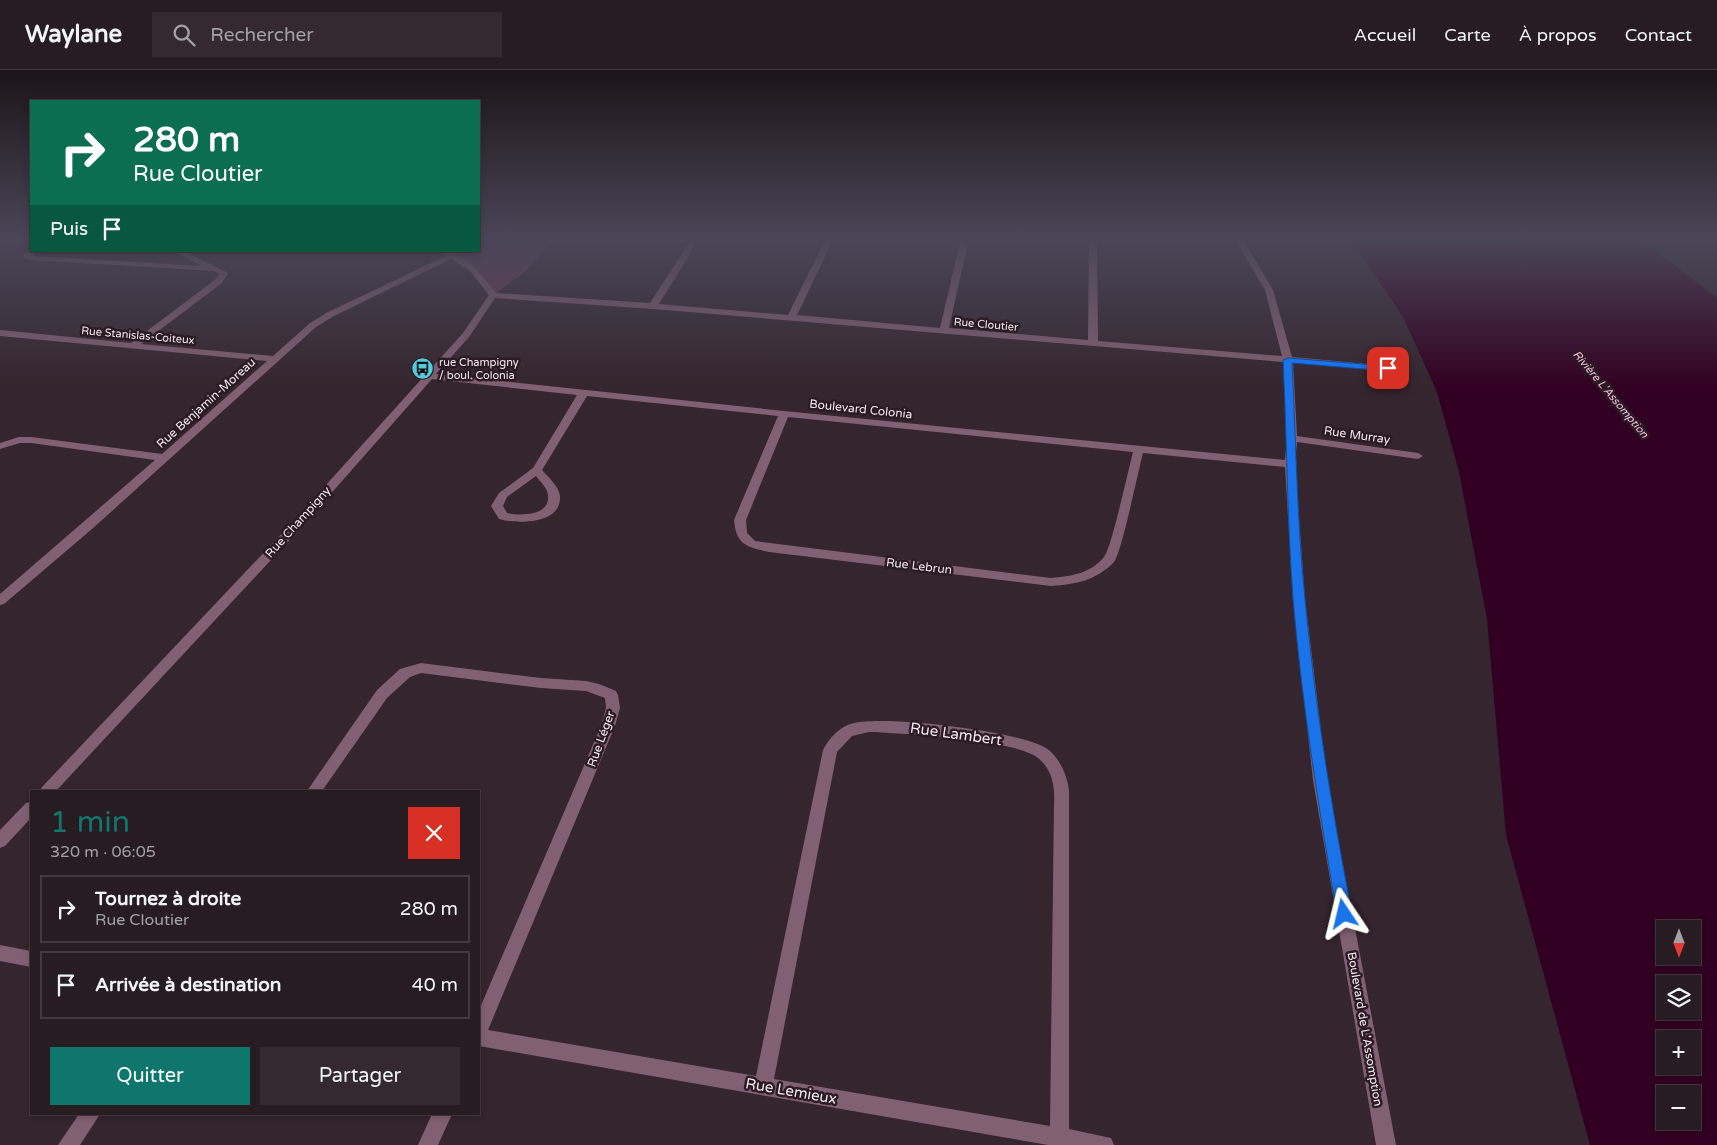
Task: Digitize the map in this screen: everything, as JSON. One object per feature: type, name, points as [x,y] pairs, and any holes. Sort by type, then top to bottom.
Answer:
[{"type":"street","points":[[132,346],[209,288]]},
{"type":"street","name":"Rue Benjamin-Moreau","points":[[0,601],[313,325],[381,288]]},
{"type":"street","points":[[488,288],[493,295]]},
{"type":"street","points":[[653,306],[664,288]]},
{"type":"street","points":[[791,318],[806,288]]},
{"type":"street","points":[[944,331],[954,288]]},
{"type":"street","points":[[1093,288],[1093,344]]},
{"type":"street","name":"Boulevard de L'Assomption","points":[[1268,288],[1288,360],[1292,438],[1290,464],[1299,599],[1320,780],[1386,1145]]},
{"type":"street","name":"Rue Cloutier","points":[[493,295],[653,306],[1388,368]]},
{"type":"street","name":"Rue Champigny","points":[[48,790],[293,530],[466,335],[493,295]]},
{"type":"street","name":"Rue Stanislas-Coiteux","points":[[0,333],[274,359]]},
{"type":"street","name":"Boulevard Colonia","points":[[429,376],[784,414],[1290,464]]},
{"type":"street","points":[[537,470],[554,493],[552,505],[546,511],[528,519],[518,520],[503,516],[497,506],[498,500],[537,470],[584,392]]},
{"type":"street","name":"Rue Lebrun","points":[[784,414],[740,520],[741,534],[751,544],[769,548],[1051,582],[1080,579],[1095,571],[1110,558],[1139,448]]},
{"type":"street","name":"Rue Murray","points":[[1292,438],[1418,456]]},
{"type":"street","points":[[0,446],[12,442],[31,440],[164,458]]},
{"type":"street","name":"Rue Léger","points":[[315,790],[382,694],[405,673],[421,668],[438,669],[544,684],[580,684],[600,688],[611,695],[613,708],[608,726],[480,1028]]},
{"type":"street","name":"Rue Lambert","points":[[763,1086],[830,750],[842,734],[856,728],[874,726],[905,727],[1017,743],[1042,752],[1060,779],[1062,803],[1059,1137]]},
{"type":"street","points":[[0,841],[30,809]]},
{"type":"street","points":[[0,953],[30,959]]},
{"type":"street","name":"Rue Lemieux","points":[[480,1037],[1104,1145]]},
{"type":"street","points":[[68,1145],[89,1115]]},
{"type":"street","points":[[428,1145],[442,1115]]},
{"type":"shaded area","points":[[488,288],[502,288],[493,295]]},
{"type":"water","name":"Rivière L'Assomption","points":[[1383,288],[1704,288],[1717,298],[1717,1145],[1590,1145],[1506,835],[1487,619],[1459,472],[1437,392],[1404,319]]},
{"type":"place","name":"rue Champigny / boul. Colonia","points":[[423,368]]},
{"type":"route","points":[[1344,914],[1320,780],[1299,599],[1290,464],[1292,438],[1288,360],[1388,368]]}]
